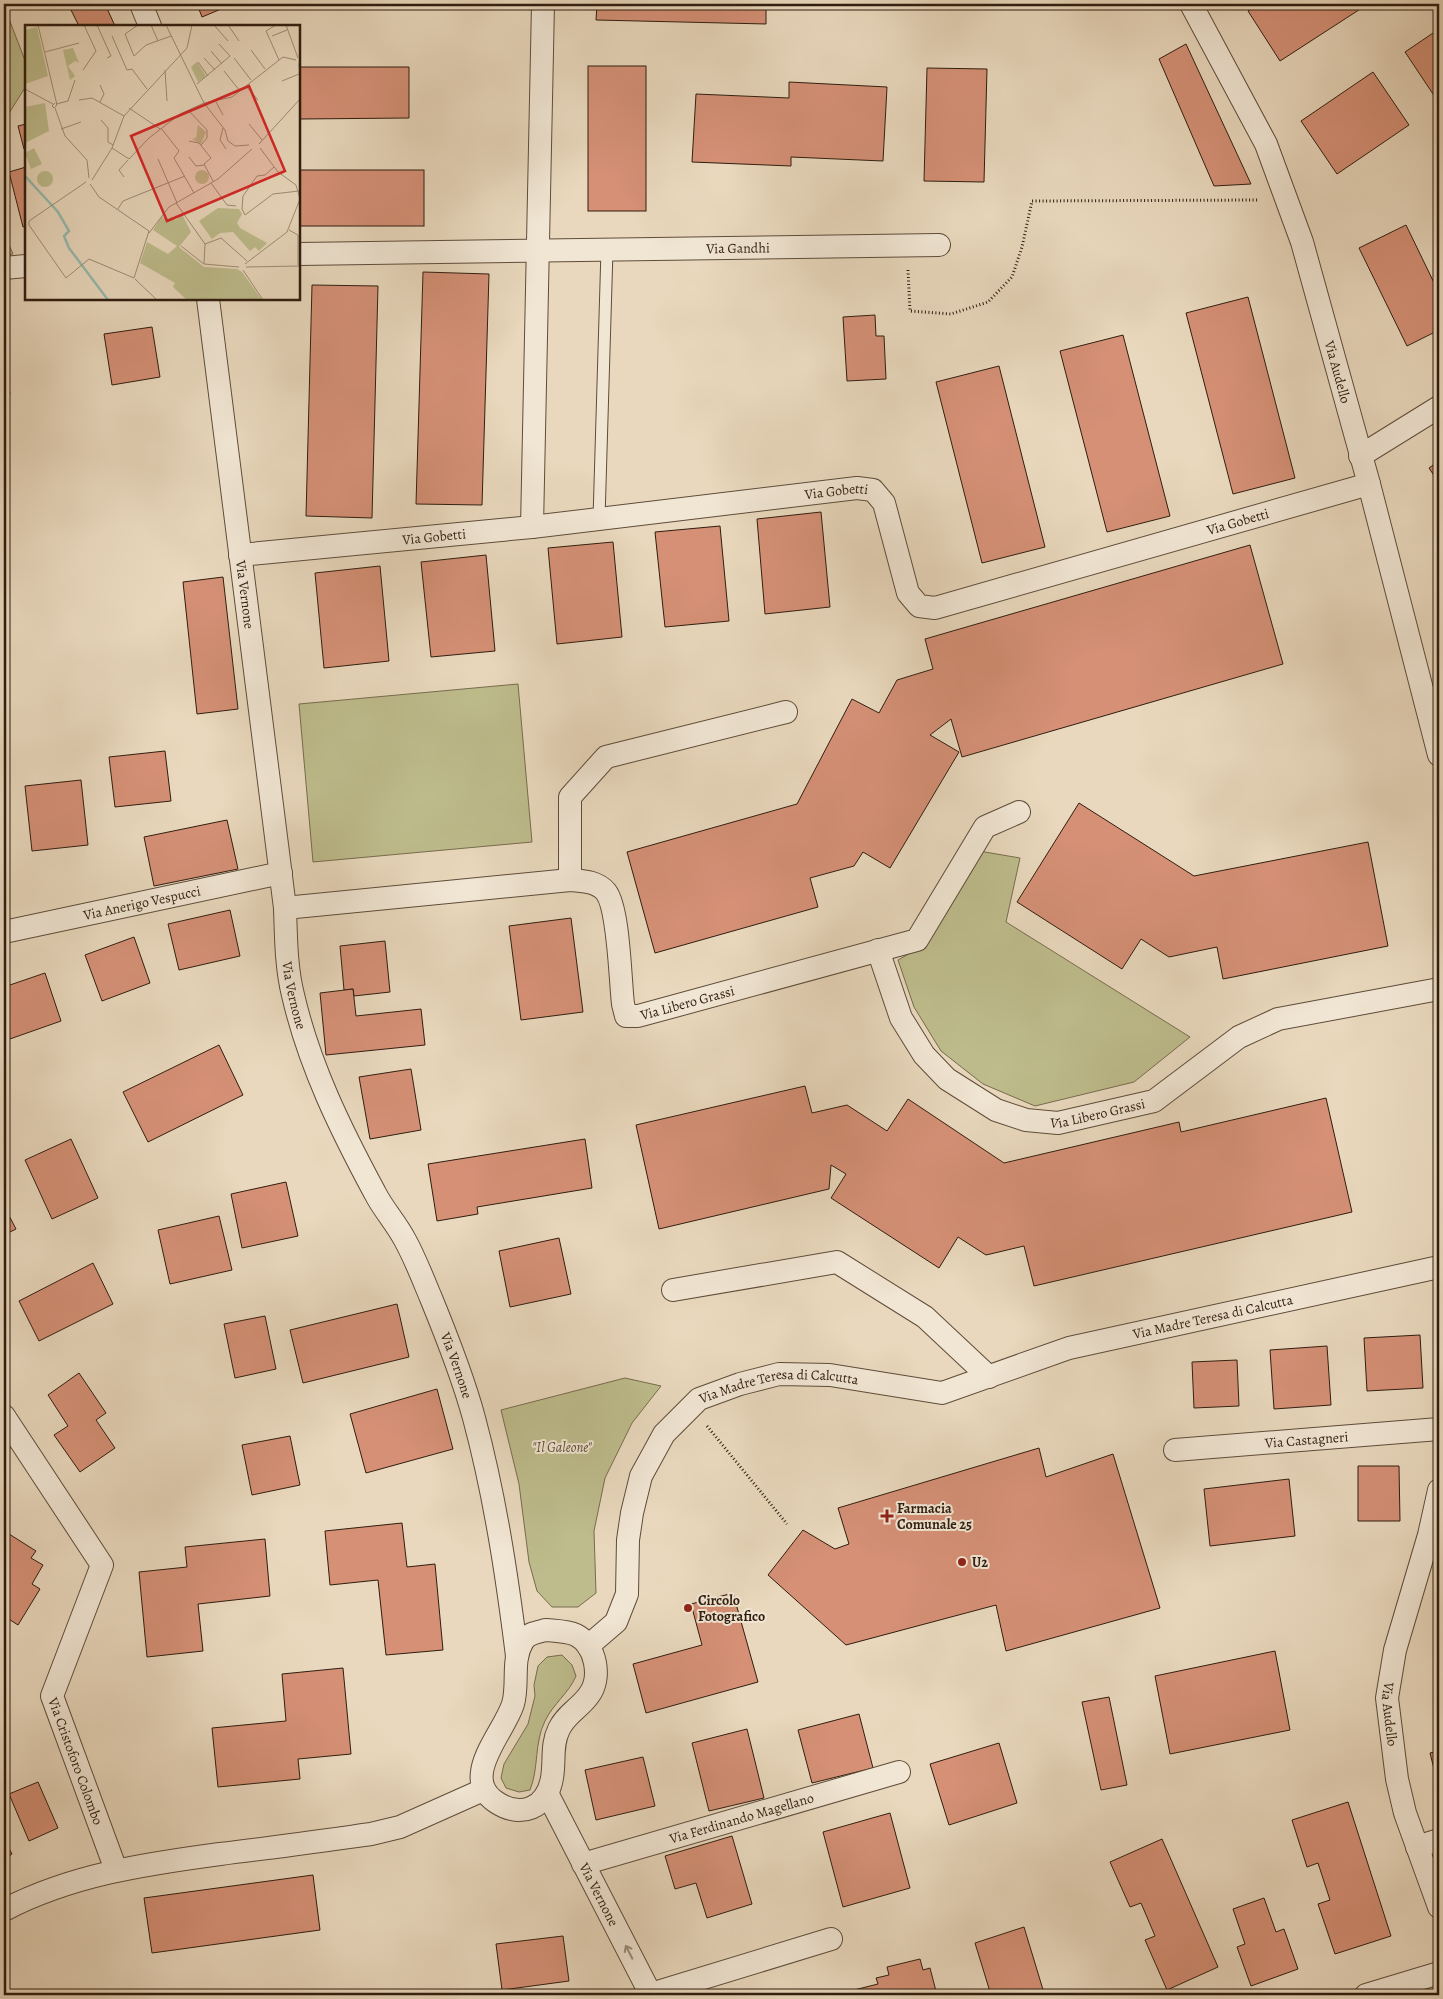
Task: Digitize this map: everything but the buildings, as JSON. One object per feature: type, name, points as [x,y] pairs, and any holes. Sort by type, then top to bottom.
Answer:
[{"type":"street","points":[[141,4],[150,25]]},
{"type":"street","points":[[532,527],[542,4]]},
{"type":"street","name":"Via Audello","points":[[1191,4],[1266,144],[1302,242],[1369,484],[1439,755]]},
{"type":"street","name":"Via Gandhi","points":[[300,254],[939,244]]},
{"type":"street","points":[[4,268],[25,266]]},
{"type":"street","name":"Via Vernone","points":[[208,300],[281,873],[292,994],[308,1048],[331,1106],[376,1196],[405,1239],[456,1359],[474,1416],[489,1480],[509,1592],[517,1656],[516,1686],[512,1704],[485,1760],[481,1775],[483,1790]]},
{"type":"street","points":[[1360,456],[1439,407]]},
{"type":"street","name":"Via Gobetti","points":[[240,555],[532,527],[857,488],[873,490],[884,503],[908,593],[919,606],[935,608],[1369,484]]},
{"type":"street","points":[[570,880],[570,797],[606,757],[786,712]]},
{"type":"street","name":"Via Libero Grassi","points":[[285,908],[570,880],[588,881],[605,891],[614,909],[623,1004],[626,1016],[638,1016],[917,940],[985,827],[1019,812]]},
{"type":"street","name":"Via Anerigo Vespucci","points":[[4,932],[281,873]]},
{"type":"street","name":"Via Libero Grassi","points":[[878,950],[901,1018],[924,1055],[948,1079],[996,1110],[1026,1120],[1058,1123],[1154,1101],[1239,1037],[1278,1019],[1439,989]]},
{"type":"street","points":[[673,1290],[836,1262],[925,1317],[989,1378]]},
{"type":"street","name":"Via Madre Teresa di Calcutta","points":[[588,1646],[616,1622],[628,1594],[628,1540],[641,1476],[664,1434],[698,1399],[740,1384],[779,1374],[830,1375],[942,1393],[989,1378],[1069,1348],[1439,1267]]},
{"type":"street","name":"Via Cristoforo Colombo","points":[[4,1416],[102,1565],[52,1696],[116,1870]]},
{"type":"street","name":"Via Castagneri","points":[[1175,1450],[1439,1429]]},
{"type":"street","name":"Via Audello","points":[[1439,1490],[1429,1535],[1395,1650],[1388,1698],[1397,1779],[1405,1813],[1439,1907]]},
{"type":"street","points":[[4,1910],[32,1895],[116,1870],[150,1863],[371,1834],[400,1827],[483,1790],[491,1799],[503,1807],[527,1810],[547,1793],[552,1777],[552,1748],[558,1729],[567,1716],[590,1695],[595,1682],[596,1666],[588,1646],[577,1636],[546,1630],[532,1633],[524,1640],[517,1656]]},
{"type":"street","name":"Via Ferdinando Magellano","points":[[583,1864],[899,1772]]},
{"type":"street","name":"Via Vernone","points":[[547,1793],[651,1995],[832,1939]]},
{"type":"street","points":[[1417,1847],[1439,1840]]},
{"type":"street","points":[[1366,1995],[1439,1973]]},
{"type":"lane","points":[[599,519],[607,250]]},
{"type":"path","points":[[908,245],[910,311],[951,314],[988,302],[1012,277],[1022,247],[1032,201],[1287,200]]},
{"type":"path","points":[[692,1406],[787,1524]]},
{"type":"green space","points":[[4,6],[25,60],[25,88],[4,119]]},
{"type":"green space","points":[[4,233],[13,254],[4,255]]},
{"type":"green space","points":[[518,684],[532,842],[313,862],[299,704]]},
{"type":"green space","points":[[979,851],[1020,858],[1006,922],[1190,1037],[1134,1082],[1035,1106],[983,1084],[941,1051],[914,1007],[898,960],[919,948]]},
{"type":"green space","name":"\"Il Galeone\"","points":[[625,1378],[661,1386],[632,1423],[605,1478],[594,1531],[596,1593],[578,1607],[552,1607],[537,1591],[529,1562],[519,1484],[501,1410]]},
{"type":"green space","points":[[562,1655],[572,1665],[576,1676],[545,1721],[539,1738],[535,1773],[530,1790],[519,1792],[506,1788],[501,1778],[504,1764],[528,1724],[535,1696],[534,1685],[538,1666],[547,1657]]},
{"type":"place","name":"Farmacia Comunale 25","points":[[887,1516]]},
{"type":"place","name":"U2","points":[[962,1562]]},
{"type":"place","name":"Circolo Fotografico","points":[[688,1608]]}]
